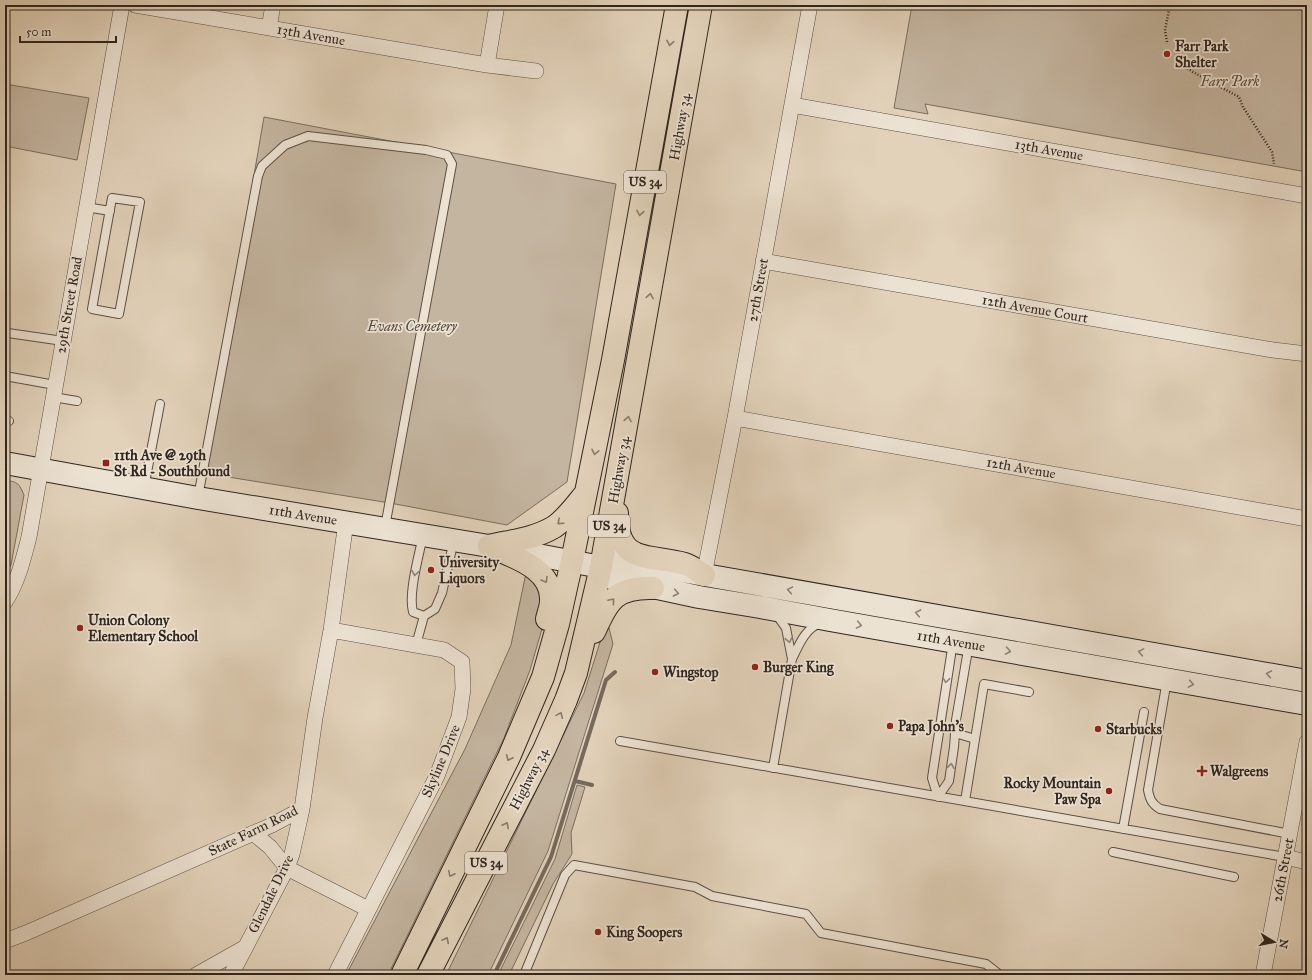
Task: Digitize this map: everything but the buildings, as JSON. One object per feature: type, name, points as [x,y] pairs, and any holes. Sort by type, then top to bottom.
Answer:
[{"type":"highway","name":"Highway 34","points":[[402,975],[509,757],[543,676],[558,624],[613,360],[677,5]]},
{"type":"highway","name":"Highway 34","points":[[428,975],[544,750],[576,673],[601,567],[617,485],[701,5]]},
{"type":"highway","points":[[617,485],[617,526],[619,536],[624,545],[635,554],[687,565],[704,575]]},
{"type":"highway","points":[[489,546],[536,536],[554,527],[563,520],[586,493]]},
{"type":"highway","points":[[489,546],[528,564],[537,570],[544,577],[550,588],[551,601],[542,644],[530,682],[524,722]]},
{"type":"highway","points":[[576,673],[603,614],[614,598],[624,591],[638,588],[653,588]]},
{"type":"main road","name":"11th Avenue","points":[[5,463],[198,498],[423,534],[572,561],[601,567],[611,578],[653,588],[830,620],[963,632],[1307,681]]},
{"type":"main road","name":"11th Avenue","points":[[601,567],[614,559],[704,575],[1167,679],[1307,704]]},
{"type":"street","name":"29th Street Road","points":[[5,602],[22,566],[28,537],[122,5]]},
{"type":"street","name":"13th Avenue","points":[[135,5],[486,65],[536,71]]},
{"type":"street","points":[[269,28],[273,5]]},
{"type":"street","points":[[486,65],[497,5]]},
{"type":"street","name":"27th Street","points":[[704,575],[735,418],[810,5]]},
{"type":"street","name":"13th Avenue","points":[[792,105],[1307,196]]},
{"type":"street","name":"12th Avenue Court","points":[[763,261],[1273,350],[1307,354]]},
{"type":"street","name":"12th Avenue","points":[[735,418],[1307,519]]},
{"type":"street","name":"State Farm Road","points":[[5,941],[26,934],[253,833],[302,809],[315,718],[331,630],[346,522]]},
{"type":"street","name":"Skyline Drive","points":[[331,630],[444,650],[462,662],[463,689],[459,717],[437,776],[335,975]]},
{"type":"street","name":"26th Street","points":[[1263,975],[1307,742]]},
{"type":"street","name":"Glendale Drive","points":[[231,975],[287,868],[292,854],[302,809]]},
{"type":"street","points":[[253,833],[270,847],[287,868],[368,909]]},
{"type":"street","points":[[1285,857],[1307,862]]},
{"type":"street","points":[[196,975],[244,948]]},
{"type":"lane","points":[[198,498],[258,176],[262,166],[285,145],[308,136],[426,150],[447,155],[452,164],[384,528]]},
{"type":"lane","points":[[112,198],[140,202],[119,314],[92,309],[110,211],[112,198]]},
{"type":"lane","points":[[86,207],[110,211]]},
{"type":"lane","points":[[8,333],[63,341]]},
{"type":"lane","points":[[5,376],[54,391],[77,401]]},
{"type":"lane","points":[[144,488],[160,404]]},
{"type":"lane","points":[[423,534],[411,604],[413,612],[424,616]]},
{"type":"lane","points":[[416,645],[424,616],[435,609],[442,594],[454,540]]},
{"type":"lane","points":[[760,607],[776,614],[782,621],[786,628],[792,659]]},
{"type":"lane","points":[[774,768],[792,659],[806,633],[815,625],[830,620]]},
{"type":"lane","points":[[938,797],[949,781],[954,747],[963,632]]},
{"type":"lane","points":[[938,797],[932,778],[963,632]]},
{"type":"lane","points":[[1167,679],[1148,790],[1150,800],[1160,809],[1290,834]]},
{"type":"lane","points":[[965,801],[984,684],[1029,692]]},
{"type":"lane","points":[[1123,829],[1144,712]]},
{"type":"lane","points":[[955,733],[975,738]]},
{"type":"lane","points":[[620,742],[1285,857]]},
{"type":"lane","points":[[1113,852],[1234,877]]},
{"type":"lane","points":[[524,975],[565,875],[574,865],[695,886],[712,896],[806,914],[821,934],[986,964],[1000,975]]},
{"type":"path","points":[[1167,42],[1165,30],[1169,10]]},
{"type":"path","points":[[1180,63],[1239,98],[1272,152],[1274,164]]},
{"type":"green space","name":"Farr Park","points":[[912,5],[1307,5],[1307,172],[925,104],[928,114],[894,108]]},
{"type":"green space","points":[[5,84],[89,98],[77,160],[5,146]]},
{"type":"green space","name":"Evans Cemetery","points":[[264,117],[616,184],[567,482],[507,525],[390,503],[203,473]]},
{"type":"green space","points":[[5,480],[18,484],[24,495],[11,565],[5,574]]},
{"type":"green space","points":[[526,573],[543,590],[544,622],[530,670],[504,738],[388,975],[346,975],[465,749],[511,645]]},
{"type":"green space","points":[[607,620],[613,644],[548,851],[488,975],[446,975],[584,693]]},
{"type":"green space","points":[[577,785],[585,787],[571,833],[572,854],[553,884],[509,975],[498,975],[555,859]]},
{"type":"waterway","points":[[494,975],[551,857],[606,680],[615,672]]},
{"type":"waterway","points":[[575,781],[592,785]]},
{"type":"place","name":"Farr Park Shelter","points":[[1167,54]]},
{"type":"place","name":"11th Ave @ 29th St Rd - Southbound","points":[[106,463]]},
{"type":"place","name":"University Liquors","points":[[431,570]]},
{"type":"place","name":"Union Colony Elementary School","points":[[80,628]]},
{"type":"place","name":"Burger King","points":[[755,667]]},
{"type":"place","name":"Wingstop","points":[[655,672]]},
{"type":"place","name":"Papa John's","points":[[890,726]]},
{"type":"place","name":"Starbucks","points":[[1098,729]]},
{"type":"place","name":"Walgreens","points":[[1202,771]]},
{"type":"place","name":"Rocky Mountain Paw Spa","points":[[1109,791]]},
{"type":"place","name":"King Soopers","points":[[598,932]]}]
